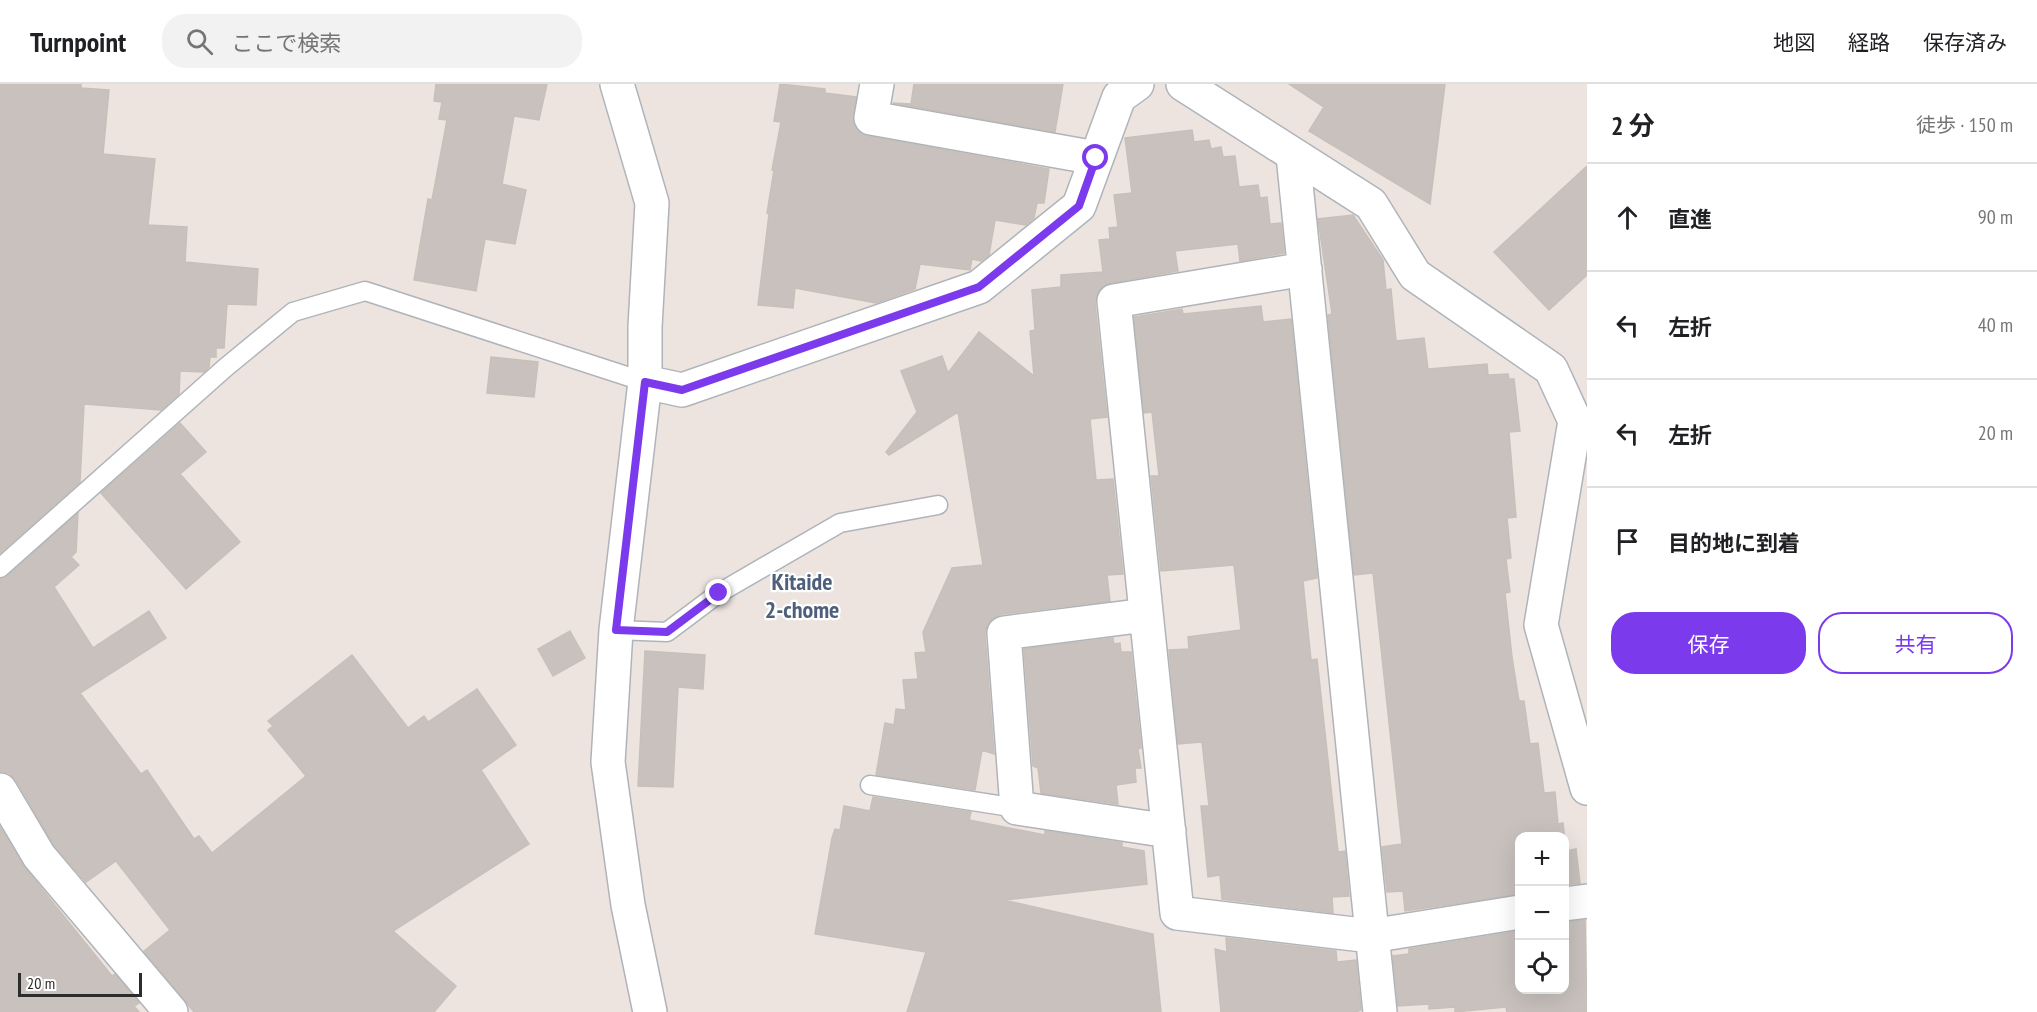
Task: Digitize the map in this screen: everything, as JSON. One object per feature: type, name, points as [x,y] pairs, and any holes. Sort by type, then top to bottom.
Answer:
[{"type":"street","points":[[617,84],[652,203],[645,327],[645,382],[616,630],[608,762],[628,905],[650,1012]]},
{"type":"street","points":[[877,84],[871,118],[1096,158]]},
{"type":"street","points":[[645,382],[682,390],[979,287],[1079,206],[1119,97],[1137,84]]},
{"type":"street","points":[[1183,84],[1371,204],[1415,275],[1551,369],[1575,422],[1540,625],[1587,788]]},
{"type":"street","points":[[1293,155],[1380,1012]]},
{"type":"street","points":[[1305,269],[1114,301],[1177,913],[1371,936],[1515,913]]},
{"type":"street","points":[[1146,615],[1004,633],[1017,808],[1169,831]]},
{"type":"street","points":[[0,790],[39,856],[171,1012]]},
{"type":"street","points":[[1569,903],[1587,901]]},
{"type":"lane","points":[[0,568],[225,368],[293,312],[365,291],[645,382]]},
{"type":"lane","points":[[616,630],[667,632],[719,593],[840,523],[938,505]]},
{"type":"lane","points":[[870,785],[1017,808]]},
{"type":"building","points":[[0,84],[81,84],[81,88],[109,90],[103,154],[155,159],[148,225],[187,227],[185,262],[258,269],[256,305],[227,304],[224,348],[216,348],[216,357],[210,357],[209,367],[204,372],[180,371],[179,394],[161,410],[84,404],[80,482],[0,553]]},
{"type":"building","points":[[436,84],[547,84],[539,120],[514,116],[502,184],[526,190],[515,244],[485,239],[476,291],[414,280],[428,199],[432,200],[447,120],[439,119],[442,102],[434,101]]},
{"type":"building","points":[[780,84],[825,89],[825,93],[856,97],[853,124],[859,132],[867,136],[1049,169],[1044,203],[1037,203],[1034,218],[1026,225],[995,220],[989,255],[981,261],[972,259],[970,270],[920,264],[915,289],[876,303],[795,288],[793,308],[758,305],[769,214],[767,213],[774,170],[772,170],[781,122],[774,121]]},
{"type":"building","points":[[914,84],[1063,84],[1055,132],[893,103],[911,104]]},
{"type":"building","points":[[1289,84],[1445,84],[1430,204],[1309,131],[1324,107]]},
{"type":"building","points":[[1192,130],[1194,142],[1209,140],[1211,149],[1221,147],[1223,157],[1235,156],[1239,187],[1258,185],[1260,198],[1267,197],[1270,224],[1281,223],[1284,253],[1240,261],[1238,244],[1175,251],[1178,271],[1111,283],[1102,287],[1095,303],[1107,417],[1090,419],[1096,480],[1113,479],[1123,574],[1107,575],[1110,601],[1002,614],[993,618],[987,625],[985,634],[994,754],[982,750],[975,790],[876,775],[885,723],[894,725],[896,709],[906,710],[903,680],[918,679],[915,653],[926,652],[923,632],[952,568],[983,565],[958,412],[889,455],[886,452],[917,412],[901,371],[942,356],[948,373],[979,332],[1034,376],[1030,331],[1035,330],[1032,290],[1061,287],[1061,275],[1103,272],[1099,240],[1110,239],[1109,228],[1118,227],[1114,195],[1132,193],[1125,138]]},
{"type":"building","points":[[1587,166],[1587,275],[1549,310],[1494,252]]},
{"type":"building","points":[[1353,215],[1383,260],[1386,290],[1391,289],[1396,341],[1424,338],[1428,369],[1487,364],[1488,375],[1508,374],[1509,379],[1514,379],[1520,431],[1509,432],[1516,517],[1507,518],[1511,558],[1506,559],[1510,592],[1505,593],[1512,657],[1519,701],[1524,701],[1530,744],[1538,743],[1544,793],[1555,792],[1558,824],[1563,823],[1564,832],[1515,832],[1515,895],[1405,911],[1403,891],[1387,892],[1382,847],[1402,844],[1373,573],[1354,575],[1328,315],[1332,314],[1318,219]]},
{"type":"building","points":[[1261,306],[1263,322],[1291,319],[1317,578],[1303,581],[1311,660],[1317,659],[1338,852],[1345,851],[1349,896],[1332,897],[1333,913],[1222,899],[1220,875],[1208,877],[1201,806],[1209,806],[1202,742],[1178,744],[1169,650],[1189,649],[1188,637],[1241,630],[1234,565],[1161,571],[1151,476],[1159,476],[1152,412],[1144,413],[1134,317],[1182,309],[1183,314]]},
{"type":"building","points":[[491,357],[538,362],[534,397],[487,393]]},
{"type":"building","points":[[180,423],[206,452],[180,474],[240,542],[186,589],[101,493]]},
{"type":"building","points":[[78,513],[76,552],[71,557],[79,565],[54,587],[93,648],[149,611],[166,638],[80,693],[141,774],[147,770],[194,839],[199,836],[212,853],[306,776],[268,730],[273,726],[268,721],[352,655],[408,728],[424,716],[428,722],[477,689],[516,745],[481,770],[529,844],[393,931],[456,986],[434,1012],[194,1012],[144,951],[170,930],[116,861],[86,882],[54,845],[16,780],[9,773],[0,771],[0,579],[7,576]]},
{"type":"building","points":[[570,631],[585,658],[553,676],[538,649]]},
{"type":"building","points":[[1113,638],[1114,644],[1120,643],[1121,652],[1131,652],[1141,748],[1138,749],[1141,768],[1135,768],[1136,782],[1116,785],[1118,804],[1041,793],[1038,768],[1033,766],[1024,649]]},
{"type":"building","points":[[645,651],[705,655],[703,689],[678,687],[673,787],[638,786]]},
{"type":"building","points":[[873,797],[971,812],[969,820],[1045,835],[1045,831],[1122,843],[1122,847],[1144,851],[1147,884],[1004,900],[1153,934],[1161,1012],[907,1012],[926,952],[815,934],[832,838],[835,829],[840,830],[844,806],[870,811]]},
{"type":"building","points":[[0,827],[25,868],[112,976],[115,974],[139,1003],[134,1006],[139,1012],[0,1012]]},
{"type":"building","points":[[1576,849],[1580,883],[1569,884],[1569,850]]},
{"type":"building","points":[[1585,920],[1587,1012],[1507,1012],[1506,1007],[1455,1012],[1455,1007],[1429,1009],[1429,1004],[1398,1006],[1393,956],[1409,954],[1409,949],[1515,932],[1515,994],[1569,994],[1569,922]]},
{"type":"building","points":[[1226,938],[1336,951],[1337,962],[1356,960],[1361,1010],[1356,1012],[1221,1012],[1215,949],[1227,952]]},
{"type":"district","name":"Kitaide 2-chome","points":[[802,596]]},
{"type":"route","points":[[719,593],[667,632],[616,630],[645,382],[682,390],[979,287],[1079,206],[1096,158]]}]
